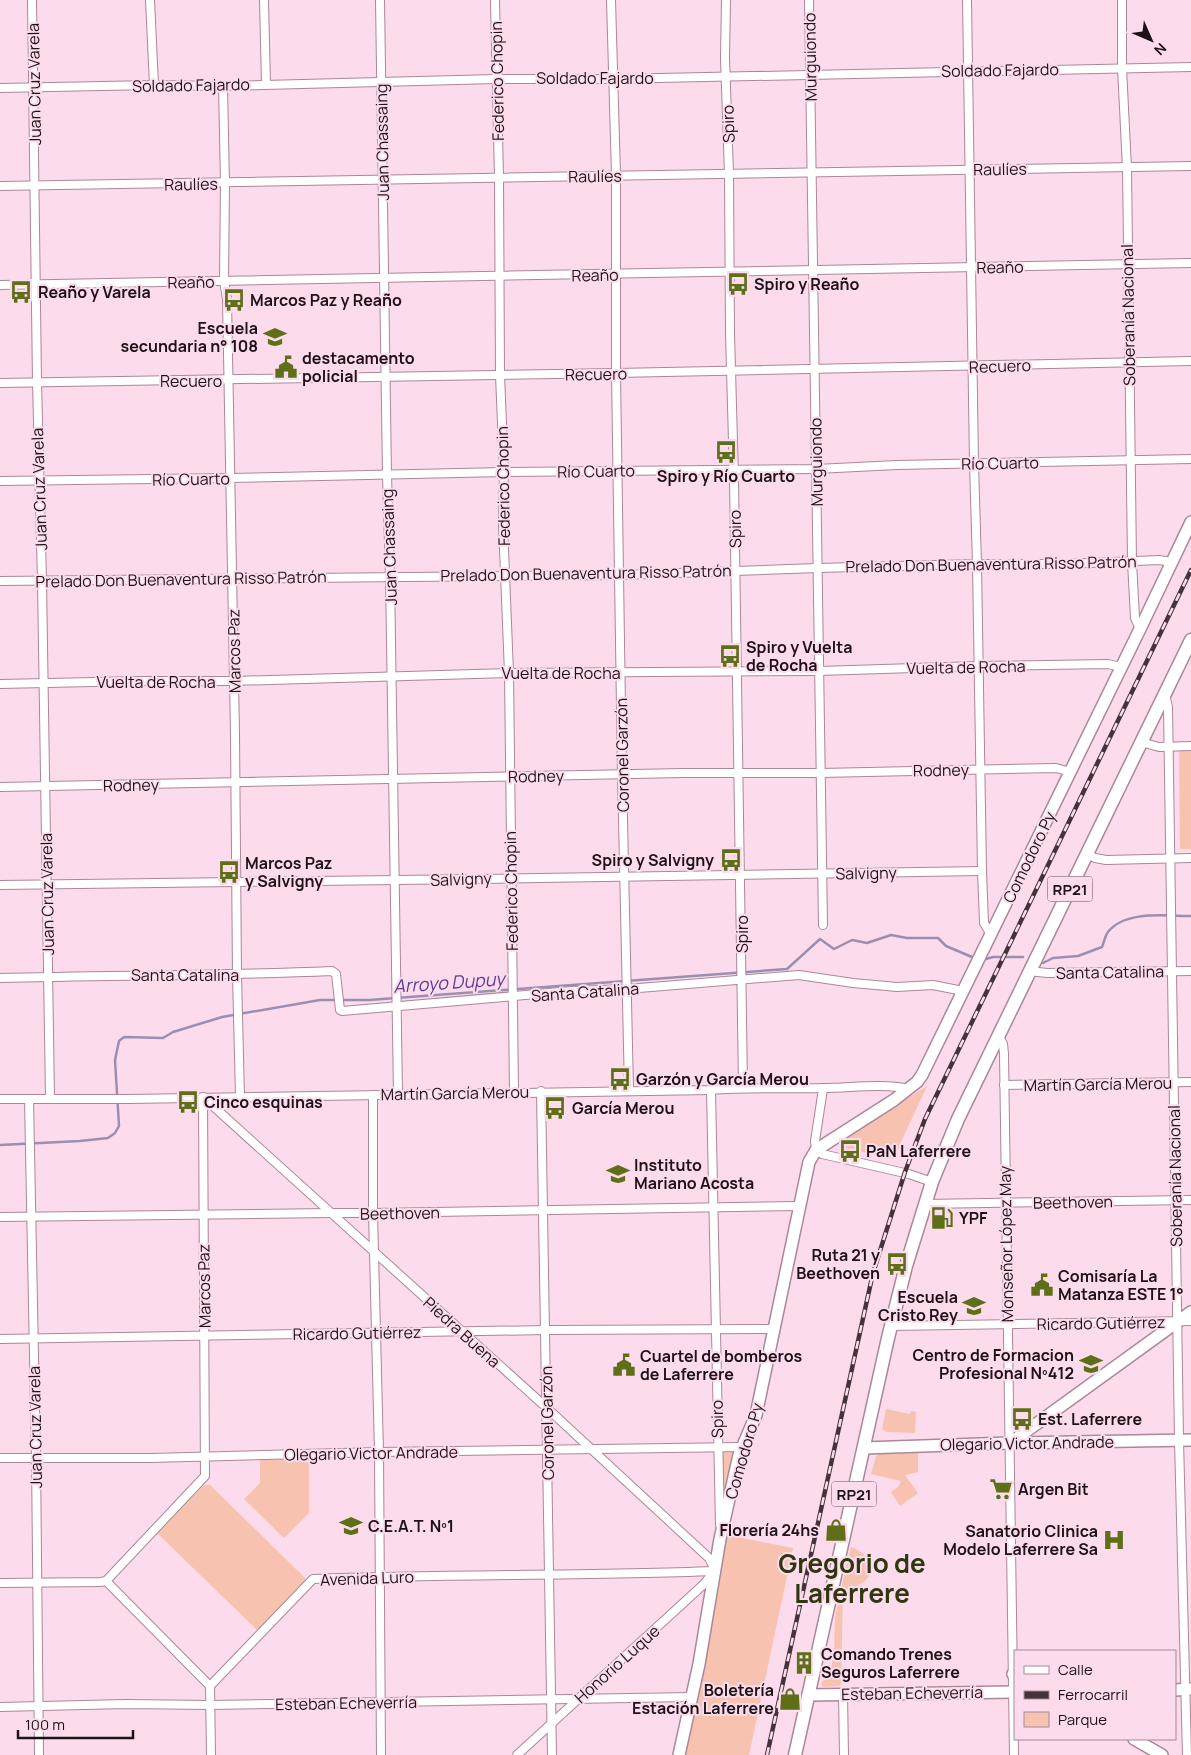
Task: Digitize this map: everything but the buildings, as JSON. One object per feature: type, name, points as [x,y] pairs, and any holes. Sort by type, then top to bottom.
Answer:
[{"type":"main road","name":"Comodoro Py","points":[[679,1755],[716,1571],[720,1539],[742,1447],[756,1415],[809,1162],[816,1150],[909,1089],[922,1075],[1191,522]]},
{"type":"main road","name":"RP21","points":[[795,1755],[891,1326],[924,1204],[958,1118],[1191,640]]},
{"type":"main road","points":[[1010,1443],[1191,1312]]},
{"type":"main road","name":"Olegario Victor Andrade","points":[[864,1448],[1191,1440]]},
{"type":"main road","name":"Esteban Echeverría","points":[[808,1695],[1014,1692]]},
{"type":"main road","points":[[1136,1740],[1162,1755]]},
{"type":"street","name":"Juan Cruz Varela","points":[[32,0],[50,1098]]},
{"type":"street","points":[[150,0],[154,85]]},
{"type":"street","points":[[264,0],[266,84]]},
{"type":"street","name":"Juan Chassaing","points":[[380,0],[384,181],[386,475],[392,676],[398,988],[398,1094]]},
{"type":"street","name":"Federico Chopin","points":[[495,0],[499,178],[500,375],[504,472],[503,524],[509,673],[514,1092]]},
{"type":"street","name":"Coronel Garzón","points":[[611,0],[616,175],[616,374],[629,1091]]},
{"type":"street","name":"Spiro","points":[[726,0],[743,1087]]},
{"type":"street","name":"Murguiondo","points":[[809,0],[823,925]]},
{"type":"street","points":[[967,0],[982,871],[984,923],[991,935]]},
{"type":"street","name":"Soberanía Nacional","points":[[1122,0],[1122,68],[1127,168],[1132,562],[1135,618],[1140,629]]},
{"type":"street","name":"Soldado Fajardo","points":[[0,88],[154,85],[223,86],[496,79],[612,79],[1191,67]]},
{"type":"street","name":"Marcos Paz","points":[[223,86],[224,282],[227,299],[240,1096]]},
{"type":"street","name":"Raulíes","points":[[0,186],[224,184],[616,175],[1191,166]]},
{"type":"street","name":"Reaño","points":[[0,285],[500,277],[813,269],[1191,264]]},
{"type":"street","name":"Recuero","points":[[0,383],[616,374],[814,368],[973,367],[1191,361]]},
{"type":"street","name":"Río Cuarto","points":[[0,481],[504,472],[816,469],[1191,459]]},
{"type":"street","name":"Prelado Don Buenaventura Risso Patrón","points":[[0,581],[505,577],[977,564],[1066,564],[1159,560],[1172,562]]},
{"type":"street","name":"Vuelta de Rocha","points":[[0,684],[234,681],[509,673],[737,670],[819,671],[1108,664],[1121,667]]},
{"type":"street","points":[[1165,694],[1168,707],[1172,859]]},
{"type":"street","points":[[1141,742],[1168,747],[1191,746]]},
{"type":"street","name":"Rodney","points":[[0,788],[683,773],[821,773],[1056,768],[1071,772]]},
{"type":"street","points":[[1087,854],[1106,860],[1191,858]]},
{"type":"street","name":"Soberanía Nacional","points":[[1172,859],[1171,927],[1177,1321],[1183,1690],[1186,1755]]},
{"type":"street","name":"Salvigny","points":[[0,885],[625,878],[741,874],[982,871]]},
{"type":"street","name":"Santa Catalina","points":[[0,978],[237,975],[332,971],[336,974],[340,1010],[342,1011],[398,1004],[742,978],[806,975],[898,987],[933,985],[963,991]]},
{"type":"street","name":"Santa Catalina","points":[[1029,971],[1047,973],[1191,971]]},
{"type":"street","name":"Monseñor López May","points":[[998,1035],[1003,1044],[1004,1085],[1014,1755]]},
{"type":"street","name":"Martín García Merou","points":[[1004,1085],[1191,1082]]},
{"type":"street","name":"Martín García Merou","points":[[0,1099],[711,1090],[743,1087],[823,1088],[893,1086],[909,1089]]},
{"type":"street","name":"Comodoro Py","points":[[816,1150],[823,1088]]},
{"type":"street","name":"Spiro","points":[[711,1090],[720,1539]]},
{"type":"street","name":"Coronel Garzón","points":[[541,1091],[548,1409],[552,1755]]},
{"type":"street","points":[[373,1095],[381,1755]]},
{"type":"street","name":"Marcos Paz","points":[[106,1581],[206,1476],[203,1097]]},
{"type":"street","name":"Piedra Buena","points":[[203,1097],[548,1409],[709,1558],[716,1571]]},
{"type":"street","name":"Juan Cruz Varela","points":[[29,1099],[36,1458],[39,1755]]},
{"type":"street","points":[[816,1150],[822,1154],[909,1174],[932,1182]]},
{"type":"street","name":"Beethoven","points":[[924,1204],[1191,1200]]},
{"type":"street","name":"Beethoven","points":[[0,1217],[373,1214],[800,1206]]},
{"type":"street","name":"Ricardo Gutiérrez","points":[[891,1326],[1191,1321]]},
{"type":"street","name":"Ricardo Gutiérrez","points":[[0,1339],[546,1330],[774,1329]]},
{"type":"street","name":"Olegario Victor Andrade","points":[[0,1458],[206,1457],[378,1452],[742,1447]]},
{"type":"street","name":"Avenida Luro","points":[[210,1686],[313,1580],[379,1577],[716,1571]]},
{"type":"street","name":"Honorio Luque","points":[[517,1755],[716,1571]]},
{"type":"street","points":[[0,1583],[106,1581],[210,1686],[211,1755]]},
{"type":"street","points":[[843,1694],[844,1755]]},
{"type":"street","name":"Esteban Echeverría","points":[[0,1707],[692,1697]]},
{"type":"green space","points":[[1179,749],[1191,749],[1191,849],[1180,849]]},
{"type":"green space","points":[[927,1086],[893,1159],[841,1147],[838,1142]]},
{"type":"green space","points":[[886,1409],[910,1414],[911,1411],[916,1412],[915,1433],[887,1432],[882,1429]]},
{"type":"green space","points":[[727,1449],[735,1451],[724,1500],[722,1454]]},
{"type":"green space","points":[[918,1453],[918,1472],[905,1475],[918,1493],[900,1506],[891,1492],[899,1486],[901,1481],[871,1474],[876,1456],[879,1454]]},
{"type":"green space","points":[[309,1457],[309,1513],[284,1538],[244,1499],[260,1483],[260,1458]]},
{"type":"green space","points":[[204,1485],[210,1485],[305,1578],[305,1582],[257,1630],[157,1533]]},
{"type":"green space","points":[[727,1535],[793,1548],[749,1755],[683,1755]]},
{"type":"green space","points":[[851,1547],[866,1557],[869,1563],[869,1576],[861,1584],[843,1594],[841,1684],[839,1686],[823,1687],[821,1683],[831,1668],[833,1659],[836,1612]]},
{"type":"waterway","points":[[1043,963],[1053,958],[1078,956],[1102,947],[1108,932],[1115,925],[1125,920],[1158,915],[1191,916]]},
{"type":"waterway","name":"Arroyo Dupuy","points":[[0,1145],[108,1138],[115,1133],[119,1126],[115,1060],[119,1041],[124,1037],[163,1038],[173,1032],[222,1017],[320,1000],[369,1000],[787,969],[820,939],[834,949],[852,940],[867,943],[891,935],[907,938],[938,938],[946,946],[972,957]]},
{"type":"waterway","name":"Arroyo Dupuy","points":[[986,959],[993,957],[1023,957]]},
{"type":"railway","points":[[767,1755],[873,1273],[905,1172],[925,1119],[1191,570]]},
{"type":"place","name":"Spiro y Reaño","points":[[738,284]]},
{"type":"place","name":"Reaño y Varela","points":[[21,292]]},
{"type":"place","name":"Marcos Paz y Reaño","points":[[234,300]]},
{"type":"place","name":"Escuela secundaria n° 108","points":[[275,337]]},
{"type":"place","name":"destacamento policial","points":[[286,367]]},
{"type":"place","name":"Spiro y Río Cuarto","points":[[726,452]]},
{"type":"place","name":"Spiro y Vuelta de Rocha","points":[[730,656]]},
{"type":"place","name":"Spiro y Salvigny","points":[[731,860]]},
{"type":"place","name":"Marcos Paz y Salvigny","points":[[229,872]]},
{"type":"place","name":"Garzón y García Merou","points":[[620,1079]]},
{"type":"place","name":"Cinco esquinas","points":[[188,1102]]},
{"type":"place","name":"García Merou","points":[[555,1108]]},
{"type":"place","name":"PaN Laferrere","points":[[850,1151]]},
{"type":"place","name":"Instituto Mariano Acosta","points":[[618,1174]]},
{"type":"place","name":"YPF","points":[[942,1218]]},
{"type":"place","name":"Ruta 21 y Beethoven","points":[[897,1264]]},
{"type":"place","name":"Comisaría La Matanza ESTE 1°","points":[[1042,1285]]},
{"type":"place","name":"Escuela Cristo Rey","points":[[974,1306]]},
{"type":"place","name":"Centro de Formacion Profesional Nº412","points":[[1091,1364]]},
{"type":"place","name":"Cuartel de bomberos de Laferrere","points":[[624,1365]]},
{"type":"place","name":"Est. Laferrere","points":[[1022,1419]]},
{"type":"place","name":"Argen Bit","points":[[1001,1489]]},
{"type":"place","name":"C.E.A.T. Nº1","points":[[351,1526]]},
{"type":"place","name":"Florería 24hs","points":[[836,1530]]},
{"type":"place","name":"Sanatorio Clinica Modelo Laferrere Sa","points":[[1114,1540]]},
{"type":"place","name":"Comando Trenes Seguros Laferrere","points":[[804,1663]]},
{"type":"place","name":"Boletería Estación Laferrere","points":[[790,1699]]},
{"type":"district","name":"Gregorio de Laferrere","points":[[852,1578]]}]
